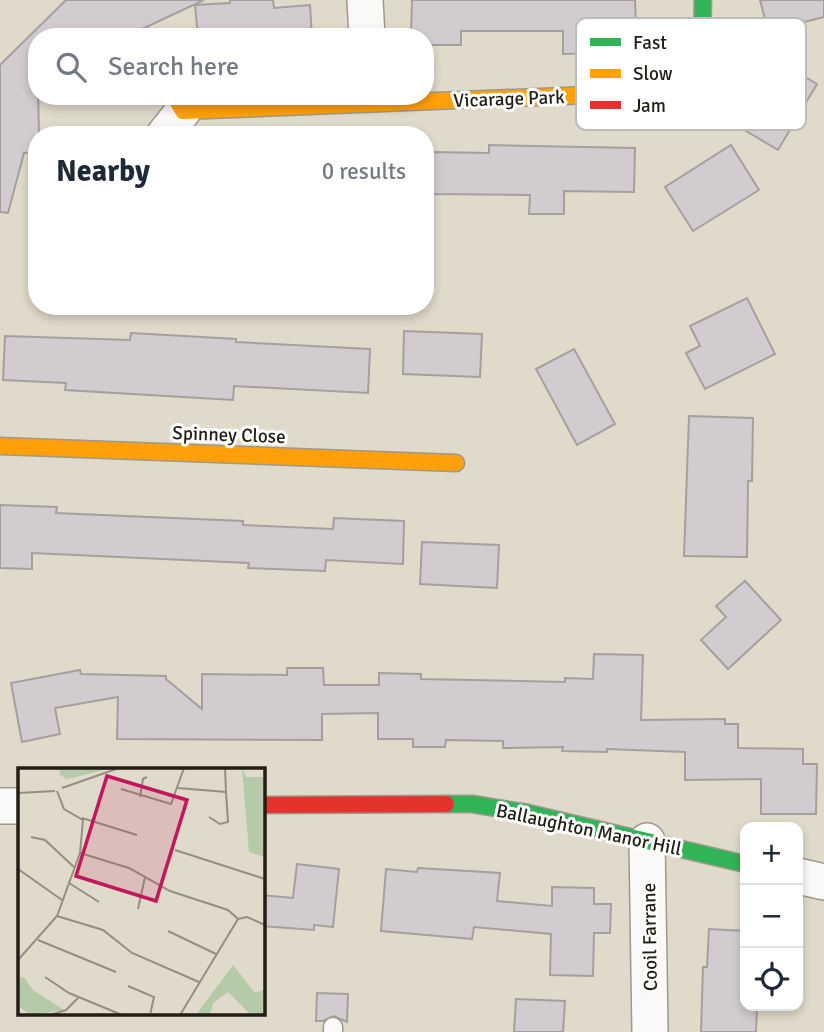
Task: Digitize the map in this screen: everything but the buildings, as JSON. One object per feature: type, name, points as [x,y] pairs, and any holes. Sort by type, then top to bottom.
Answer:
[{"type":"street","points":[[365,0],[367,28]]},
{"type":"street","name":"Vicarage Park","points":[[702,18],[703,0]]},
{"type":"street","name":"Vicarage Park","points":[[434,98],[576,94]]},
{"type":"street","name":"Vicarage Park","points":[[174,114],[300,105]]},
{"type":"street","name":"Spinney Close","points":[[0,446],[456,463]]},
{"type":"street","name":"Ballaughton Manor Hill","points":[[264,805],[472,804],[528,813],[740,863]]},
{"type":"street","points":[[0,806],[18,806]]},
{"type":"street","name":"Cooil Farrane","points":[[648,841],[650,1032]]},
{"type":"street","points":[[803,877],[824,882]]},
{"type":"traffic: fast","points":[[703,0],[703,18]]},
{"type":"traffic: fast","points":[[446,804],[472,804],[528,813],[740,863]]},
{"type":"traffic: slow","points":[[434,101],[576,96]]},
{"type":"traffic: slow","points":[[179,105],[183,111],[335,105]]},
{"type":"traffic: slow","points":[[0,446],[456,463]]},
{"type":"traffic: jam","points":[[264,805],[446,804]]}]
